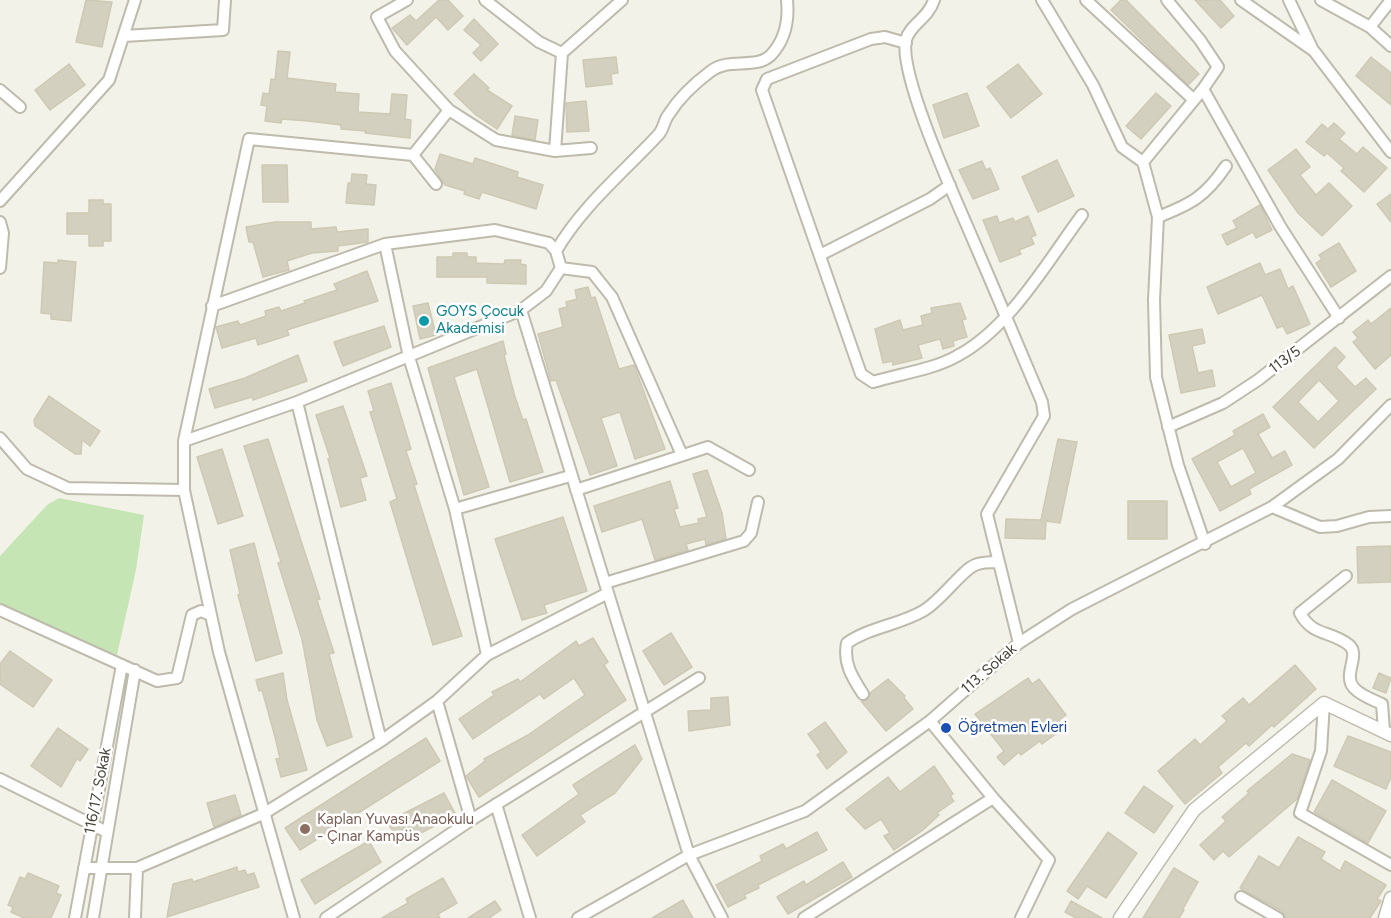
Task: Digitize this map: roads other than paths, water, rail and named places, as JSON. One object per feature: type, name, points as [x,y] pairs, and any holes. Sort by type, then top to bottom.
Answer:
[{"type":"street","points":[[0,201],[109,80],[135,0]]},
{"type":"street","points":[[124,36],[223,30],[225,0]]},
{"type":"street","points":[[407,0],[377,17],[395,51],[449,110],[496,140],[555,152],[591,148]]},
{"type":"street","points":[[485,0],[539,42],[562,53]]},
{"type":"street","points":[[555,152],[562,53],[622,0]]},
{"type":"street","points":[[556,251],[586,206],[661,132],[668,115],[684,94],[713,69],[727,63],[760,62],[770,56],[787,28],[787,0]]},
{"type":"street","points":[[934,0],[930,12],[912,28],[906,44],[912,84],[950,185],[1042,402],[1044,416],[987,514],[1019,643]]},
{"type":"street","points":[[1042,0],[1093,85],[1122,147],[1143,162],[1158,217],[1154,348],[1156,377],[1178,465],[1205,544]]},
{"type":"street","points":[[1086,0],[1194,100]]},
{"type":"street","points":[[1143,162],[1218,67],[1200,40],[1167,0]]},
{"type":"street","points":[[1241,0],[1314,51]]},
{"type":"street","points":[[1289,0],[1314,51],[1391,151]]},
{"type":"street","points":[[1321,0],[1370,27],[1391,46]]},
{"type":"street","points":[[1370,27],[1391,0]]},
{"type":"street","points":[[906,44],[885,37],[871,39],[767,79],[762,90],[861,374],[873,382],[956,357],[980,342],[1006,317],[1082,215]]},
{"type":"street","points":[[1203,88],[1280,226],[1339,318]]},
{"type":"street","points":[[0,90],[20,107]]},
{"type":"street","points":[[413,155],[449,110]]},
{"type":"street","points":[[294,918],[263,814],[211,615],[184,490],[184,441],[249,139],[413,155],[436,184]]},
{"type":"street","points":[[1158,217],[1192,204],[1211,188],[1226,166]]},
{"type":"street","points":[[820,255],[930,199],[950,185]]},
{"type":"street","points":[[0,222],[3,233],[0,268]]},
{"type":"street","points":[[184,441],[297,402],[521,310],[546,291],[561,268],[556,251],[549,243],[495,230],[385,244],[212,306]]},
{"type":"street","points":[[385,244],[409,357],[455,509],[487,655]]},
{"type":"street","points":[[561,268],[592,272],[612,297],[681,455]]},
{"type":"street","name":"113/5","points":[[1168,427],[1222,403],[1240,392],[1391,276]]},
{"type":"street","points":[[521,310],[570,476],[689,855],[722,918]]},
{"type":"street","points":[[297,402],[381,741]]},
{"type":"street","name":"113. Sokak","points":[[578,918],[689,855],[805,810],[930,721],[1019,643],[1072,609],[1205,544],[1272,507],[1338,459],[1391,405]]},
{"type":"street","points":[[0,438],[27,469],[68,488],[184,490]]},
{"type":"street","points":[[576,490],[708,447],[749,470]]},
{"type":"street","points":[[455,509],[570,476]]},
{"type":"street","points":[[84,868],[137,868],[263,814],[381,741],[437,702],[487,655],[606,588],[744,541],[751,533],[758,502]]},
{"type":"street","points":[[1272,507],[1320,527],[1337,526],[1369,517],[1391,516]]},
{"type":"street","points":[[863,694],[851,675],[844,656],[847,643],[863,632],[903,622],[926,609],[943,597],[974,565],[998,562]]},
{"type":"street","points":[[1346,576],[1300,613],[1307,625],[1350,645],[1354,653],[1349,678],[1353,688],[1382,704],[1388,733]]},
{"type":"street","points":[[0,610],[157,681],[177,678],[192,615],[201,611],[211,615]]},
{"type":"street","name":"116/17. Sokak","points":[[75,918],[122,665]]},
{"type":"street","name":"116/17. Sokak","points":[[93,918],[135,670]]},
{"type":"street","points":[[326,918],[471,820],[699,678]]},
{"type":"street","points":[[437,702],[471,820]]},
{"type":"street","points":[[1323,703],[1388,733]]},
{"type":"street","points":[[1323,703],[1321,751],[1300,813],[1391,865]]},
{"type":"street","points":[[1120,918],[1194,810],[1323,703]]},
{"type":"street","points":[[930,721],[993,798],[1049,860],[1021,918]]},
{"type":"street","points":[[0,779],[108,832]]},
{"type":"street","points":[[804,918],[993,798]]},
{"type":"street","points":[[496,804],[530,918]]},
{"type":"street","points":[[135,918],[137,868]]},
{"type":"street","points":[[1241,897],[1278,918]]},
{"type":"street","points":[[1385,918],[1391,898]]},
{"type":"place","name":"GOYS Çocuk Akademisi","points":[[424,321]]},
{"type":"place","name":"Öğretmen Evleri","points":[[946,728]]},
{"type":"place","name":"Kaplan Yuvası Anaokulu - Çınar Kampüs","points":[[305,829]]}]
